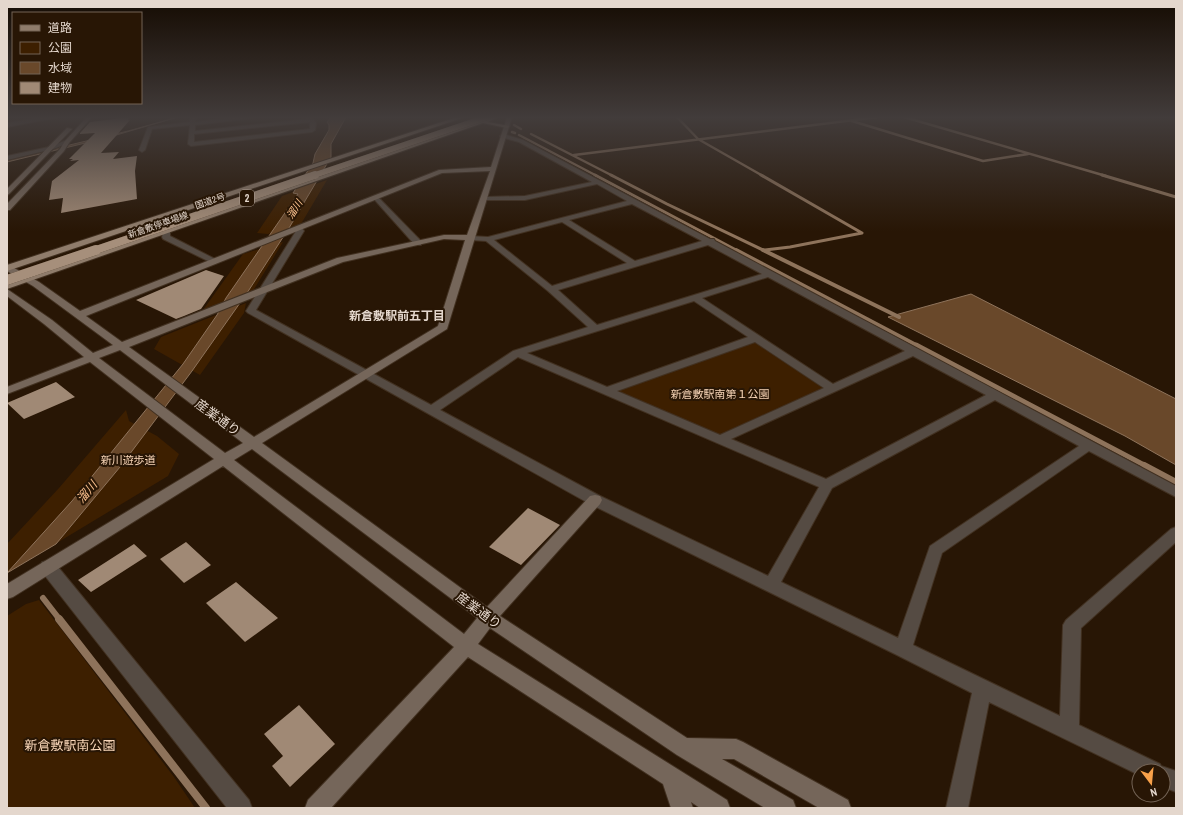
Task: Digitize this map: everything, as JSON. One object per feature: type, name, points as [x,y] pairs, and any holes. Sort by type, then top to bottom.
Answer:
[{"type":"highway","name":"国道2号","points":[[7,280],[375,155]]},
{"type":"main road","name":"新倉敷停車場線","points":[[8,267],[168,216],[350,155]]},
{"type":"main road","name":"新倉敷停車場線","points":[[7,286],[385,155]]},
{"type":"main road","points":[[274,180],[292,187]]},
{"type":"main road","points":[[167,231],[168,216]]},
{"type":"street","points":[[7,158],[20,155]]},
{"type":"street","points":[[7,193],[44,155]]},
{"type":"street","points":[[7,208],[57,155]]},
{"type":"street","points":[[7,592],[439,330],[442,327],[498,155]]},
{"type":"street","points":[[549,155],[1176,492]]},
{"type":"street","points":[[79,314],[376,198],[441,171],[494,169]]},
{"type":"street","points":[[484,199],[525,198],[598,182]]},
{"type":"street","points":[[376,198],[418,243]]},
{"type":"street","points":[[7,391],[340,260],[444,237],[488,239],[634,201]]},
{"type":"street","points":[[562,219],[634,264]]},
{"type":"street","points":[[298,228],[300,231],[251,311],[595,500],[1137,763]]},
{"type":"street","points":[[167,231],[166,237],[215,261]]},
{"type":"street","points":[[488,239],[551,289],[595,328]]},
{"type":"street","points":[[551,289],[710,241]]},
{"type":"street","points":[[8,267],[79,314],[122,346]]},
{"type":"street","points":[[432,410],[517,353],[770,274]]},
{"type":"street","points":[[7,292],[48,322],[92,358],[466,646],[719,808]]},
{"type":"street","points":[[694,298],[832,388]]},
{"type":"street","points":[[606,391],[756,338]]},
{"type":"street","name":"産業通り","points":[[122,346],[488,617],[684,748],[785,808]]},
{"type":"street","points":[[719,440],[914,351]]},
{"type":"street","points":[[517,353],[827,485]]},
{"type":"street","points":[[771,586],[827,485],[995,395]]},
{"type":"street","points":[[903,649],[935,550],[1089,445]]},
{"type":"street","points":[[316,808],[466,646],[488,617],[595,500]]},
{"type":"street","points":[[1069,730],[1072,624],[1176,533]]},
{"type":"street","points":[[48,567],[241,808]]},
{"type":"street","points":[[958,808],[982,689]]},
{"type":"street","points":[[684,748],[736,748],[840,808]]},
{"type":"street","points":[[671,777],[682,808]]},
{"type":"green space","points":[[327,180],[301,224],[268,234],[257,233],[282,196]]},
{"type":"green space","points":[[283,242],[253,291],[203,310],[243,254]]},
{"type":"green space","points":[[246,303],[244,313],[200,375],[154,349],[161,337]]},
{"type":"green space","name":"新倉敷駅南第１公園","points":[[757,341],[827,387],[720,435],[616,391]]},
{"type":"green space","name":"新川遊歩道","points":[[126,410],[129,421],[157,436],[179,454],[168,476],[7,573],[7,544],[59,488]]},
{"type":"green space","name":"新倉敷駅南公園","points":[[39,600],[174,777],[195,808],[7,808],[7,616],[26,604]]},
{"type":"water","points":[[28,155],[36,155],[7,162],[7,160]]},
{"type":"water","name":"溜川","points":[[315,155],[331,155],[289,228],[247,293],[192,371],[120,467],[56,544],[7,573],[72,501],[183,364],[217,315],[226,298],[298,194],[293,193],[313,163]]},
{"type":"water","points":[[971,294],[1176,399],[1176,465],[1125,436],[888,317]]},
{"type":"building","points":[[73,155],[116,155],[113,159],[137,156],[135,171],[137,199],[61,213],[63,198],[49,200],[52,181],[79,160],[70,161],[73,159],[69,159]]},
{"type":"building","points":[[206,270],[224,276],[201,309],[176,319],[136,300]]},
{"type":"building","points":[[56,382],[75,397],[24,419],[7,403]]},
{"type":"building","points":[[528,508],[560,525],[521,565],[489,547]]},
{"type":"building","points":[[186,542],[211,565],[184,583],[160,559]]},
{"type":"building","points":[[134,544],[147,556],[91,592],[78,580]]},
{"type":"building","points":[[236,582],[278,618],[245,642],[206,603]]},
{"type":"building","points":[[299,705],[335,744],[290,787],[272,766],[283,756],[264,734]]},
{"type":"waterway","points":[[557,155],[597,176]]},
{"type":"waterway","points":[[572,155],[613,176]]},
{"type":"waterway","points":[[726,155],[763,176]]},
{"type":"waterway","points":[[963,155],[983,161],[1021,155]]},
{"type":"waterway","points":[[1034,155],[1106,176]]},
{"type":"waterway","points":[[595,175],[738,251]]},
{"type":"waterway","points":[[611,175],[667,204],[765,251]]},
{"type":"waterway","points":[[761,175],[862,233],[790,247],[765,250]]},
{"type":"waterway","points":[[1102,175],[1176,197]]},
{"type":"waterway","points":[[736,250],[918,346]]},
{"type":"waterway","points":[[763,250],[899,317]]},
{"type":"waterway","points":[[916,345],[1146,466]]},
{"type":"waterway","points":[[1144,465],[1176,482]]},
{"type":"waterway","points":[[43,598],[60,620]]},
{"type":"waterway","points":[[59,619],[206,808]]},
{"type":"district","name":"新倉敷駅前五丁目","points":[[397,316]]}]
